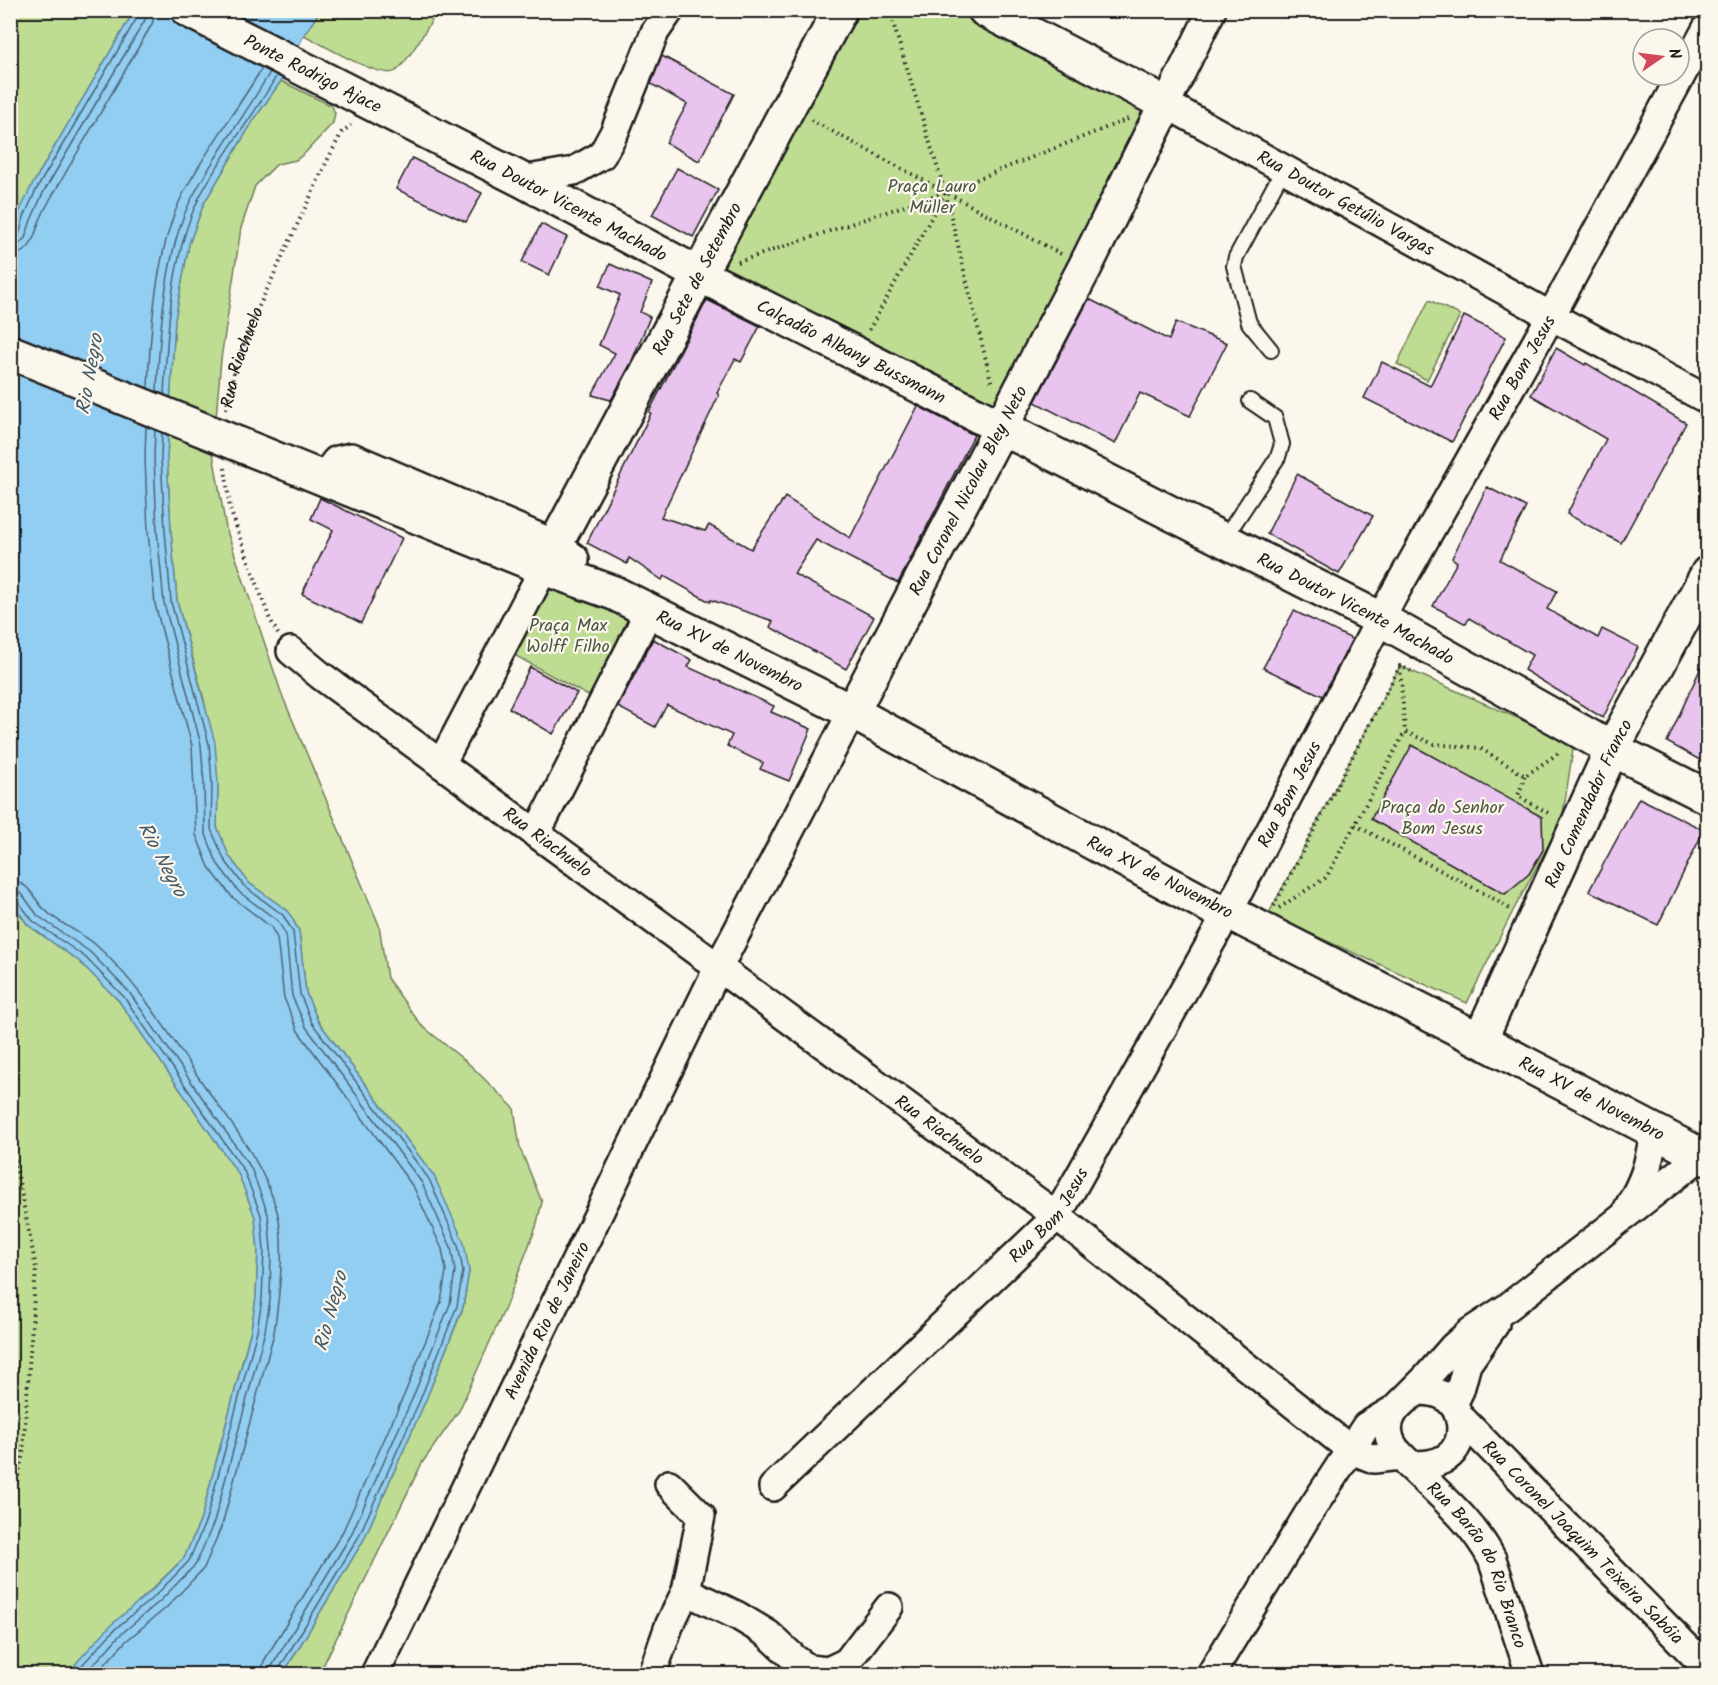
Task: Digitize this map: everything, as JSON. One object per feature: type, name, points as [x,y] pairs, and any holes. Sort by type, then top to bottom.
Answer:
[{"type":"main road","name":"Ponte Rodrigo Ajace","points":[[188,10],[436,136]]},
{"type":"main road","name":"Rua Sete de Setembro","points":[[549,557],[840,10]]},
{"type":"main road","name":"Rua Doutor Getúlio Vargas","points":[[985,10],[1166,104]]},
{"type":"main road","name":"Rua Coronel Nicolau Bley Neto","points":[[852,712],[1085,267],[1166,104]]},
{"type":"main road","name":"Rua Doutor Vicente Machado","points":[[436,136],[700,275]]},
{"type":"main road","name":"Calçadão Albany Bussmann","points":[[700,275],[1002,426]]},
{"type":"main road","name":"Rua XV de Novembro","points":[[10,351],[326,480],[338,463],[351,460],[549,557],[614,593],[852,712],[1219,911],[1228,912],[1480,1040],[1704,1158]]},
{"type":"main road","name":"Rua Doutor Vicente Machado","points":[[1002,426],[1380,619],[1612,749],[1707,797]]},
{"type":"main road","name":"Rua Comendador Franco","points":[[1480,1040],[1612,749],[1707,573]]},
{"type":"street","points":[[522,180],[574,171],[602,155],[615,131],[655,32],[670,10]]},
{"type":"street","name":"Rua Coronel Nicolau Bley Neto","points":[[1166,104],[1212,10]]},
{"type":"street","name":"Rua Bom Jesus","points":[[773,1487],[1057,1216],[1228,912],[1380,619],[1551,316],[1707,26]]},
{"type":"street","name":"Rua Doutor Getúlio Vargas","points":[[1166,104],[1707,400]]},
{"type":"street","name":"Rua Sete de Setembro","points":[[441,764],[549,557]]},
{"type":"street","points":[[536,834],[648,610]]},
{"type":"street","name":"Rua Riachuelo","points":[[291,651],[320,675],[1057,1216],[1362,1455]]},
{"type":"street","name":"Rua Coronel Nicolau Bley Neto","points":[[718,968],[852,712]]},
{"type":"street","name":"Avenida Rio de Janeiro","points":[[375,1674],[718,968]]},
{"type":"street","points":[[1621,1219],[1640,1187],[1648,1168],[1654,1131]]},
{"type":"street","points":[[1405,1460],[1393,1447],[1388,1424],[1396,1407],[1453,1347],[1704,1158]]},
{"type":"street","points":[[1456,1410],[1467,1364],[1508,1307]]},
{"type":"street","points":[[1211,1674],[1306,1516],[1362,1455],[1366,1426],[1419,1391],[1443,1396],[1456,1410],[1461,1427],[1460,1439],[1447,1458],[1436,1463],[1362,1455]]},
{"type":"street","name":"Rua Coronel Joaquim Teixeira Sabóia","points":[[1456,1410],[1707,1669]]},
{"type":"street","name":"Rua Barão do Rio Branco","points":[[1405,1460],[1475,1530],[1484,1543],[1492,1559],[1530,1674]]},
{"type":"street","points":[[652,1674],[669,1626],[686,1591],[701,1516],[669,1484]]},
{"type":"street","points":[[686,1591],[738,1616],[768,1635],[809,1669],[828,1671],[847,1662],[889,1607]]},
{"type":"lane","points":[[1271,350],[1249,323],[1234,266],[1236,257],[1284,168]]},
{"type":"lane","points":[[1224,540],[1278,457],[1282,444],[1275,418],[1250,401]]},
{"type":"path","points":[[889,10],[945,192],[1002,426]]},
{"type":"path","points":[[700,275],[945,192],[1166,104]]},
{"type":"path","points":[[788,108],[1085,267]]},
{"type":"path","name":"Rua Riachuelo","points":[[225,416],[235,368],[255,315],[342,132],[356,124]]},
{"type":"path","points":[[856,353],[945,192]]},
{"type":"path","points":[[224,463],[230,509],[269,617],[291,651]]},
{"type":"path","points":[[1400,666],[1422,676]]},
{"type":"path","points":[[1277,910],[1325,878],[1405,732],[1400,666]]},
{"type":"path","points":[[1268,915],[1400,666]]},
{"type":"path","points":[[1405,732],[1441,746],[1480,748],[1525,776]]},
{"type":"path","points":[[1562,820],[1518,796],[1525,776],[1564,750]]},
{"type":"path","points":[[1355,825],[1513,911]]},
{"type":"path","points":[[10,1136],[36,1268],[23,1454],[10,1514]]},
{"type":"green space","points":[[11,11],[129,11],[133,13],[31,187],[11,244]]},
{"type":"green space","points":[[320,11],[438,11],[401,67],[389,73],[365,66],[304,35]]},
{"type":"green space","name":"Praça Lauro Müller","points":[[844,11],[975,11],[1166,108],[1001,423],[702,274]]},
{"type":"green space","points":[[281,81],[332,106],[335,113],[333,123],[305,153],[296,160],[277,164],[255,186],[241,228],[221,359],[213,454],[226,528],[282,695],[379,925],[387,978],[421,1025],[469,1064],[514,1108],[520,1148],[542,1202],[536,1227],[505,1308],[459,1411],[422,1463],[319,1674],[283,1674],[363,1541],[425,1402],[463,1308],[469,1271],[434,1176],[318,1021],[306,993],[299,931],[288,911],[249,883],[229,856],[217,827],[218,784],[204,700],[177,601],[167,457],[175,319],[189,244],[204,203],[253,121]]},
{"type":"green space","points":[[1429,300],[1460,315],[1427,380],[1397,364]]},
{"type":"green space","name":"Praça Max Wolff Filho","points":[[551,578],[631,620],[590,697],[509,652]]},
{"type":"green space","name":"Praça do Senhor Bom Jesus","points":[[1400,666],[1574,743],[1562,820],[1467,1003],[1268,915]]},
{"type":"green space","points":[[10,901],[28,925],[80,962],[119,1001],[239,1175],[255,1217],[258,1251],[256,1299],[251,1329],[201,1519],[184,1558],[78,1661],[69,1674],[11,1674]]},
{"type":"water","name":"Rio Negro","points":[[134,11],[320,11],[304,35],[281,81],[253,121],[204,203],[189,244],[175,319],[167,457],[177,601],[215,743],[218,784],[217,827],[229,856],[249,883],[288,911],[299,931],[306,993],[318,1021],[434,1176],[464,1243],[469,1271],[463,1307],[425,1402],[363,1541],[283,1674],[69,1674],[111,1625],[151,1591],[184,1558],[201,1519],[251,1330],[256,1298],[258,1251],[255,1217],[239,1175],[119,1001],[80,962],[28,925],[11,901],[10,244],[18,215],[31,187]]},
{"type":"building","points":[[662,56],[734,94],[699,161],[666,143],[687,104],[651,84]]},
{"type":"building","points":[[412,158],[482,193],[466,222],[396,189]]},
{"type":"building","points":[[677,168],[718,190],[693,237],[652,215]]},
{"type":"building","points":[[541,224],[567,237],[549,275],[522,262]]},
{"type":"building","points":[[610,264],[652,283],[640,312],[650,317],[631,363],[611,400],[592,395],[615,353],[599,345],[620,295],[600,286]]},
{"type":"building","points":[[1089,299],[1169,340],[1176,322],[1227,343],[1190,416],[1140,393],[1115,444],[1035,402]]},
{"type":"building","points":[[707,300],[760,326],[741,362],[735,359],[717,393],[719,395],[661,517],[705,531],[709,525],[751,549],[785,497],[850,538],[918,406],[974,435],[898,583],[816,540],[794,574],[874,617],[846,669],[770,627],[773,621],[711,600],[710,602],[664,576],[662,580],[629,558],[627,564],[587,543],[651,413],[649,412]]},
{"type":"building","points":[[1464,316],[1506,337],[1452,442],[1364,398],[1382,362],[1430,386]]},
{"type":"building","points":[[1556,348],[1585,365],[1586,363],[1686,423],[1621,543],[1567,514],[1606,439],[1531,395]]},
{"type":"building","points":[[1297,474],[1373,516],[1339,574],[1267,534]]},
{"type":"building","points":[[1487,487],[1526,507],[1500,560],[1557,591],[1547,609],[1598,638],[1602,629],[1638,647],[1603,718],[1524,670],[1532,655],[1469,618],[1466,624],[1433,606],[1457,562],[1452,558]]},
{"type":"building","points":[[320,498],[402,538],[361,623],[302,594],[333,530],[311,519]]},
{"type":"building","points":[[1294,611],[1352,639],[1323,696],[1263,668]]},
{"type":"building","points":[[653,639],[692,660],[688,667],[774,706],[771,712],[811,729],[789,781],[760,769],[763,763],[727,746],[732,735],[667,705],[655,727],[618,707]]},
{"type":"building","points":[[1707,654],[1707,764],[1667,742]]},
{"type":"building","points":[[530,667],[577,693],[553,734],[509,708]]},
{"type":"building","points":[[1412,745],[1542,817],[1543,850],[1529,874],[1505,894],[1371,819]]},
{"type":"building","points":[[1639,798],[1704,830],[1658,925],[1589,891]]}]
